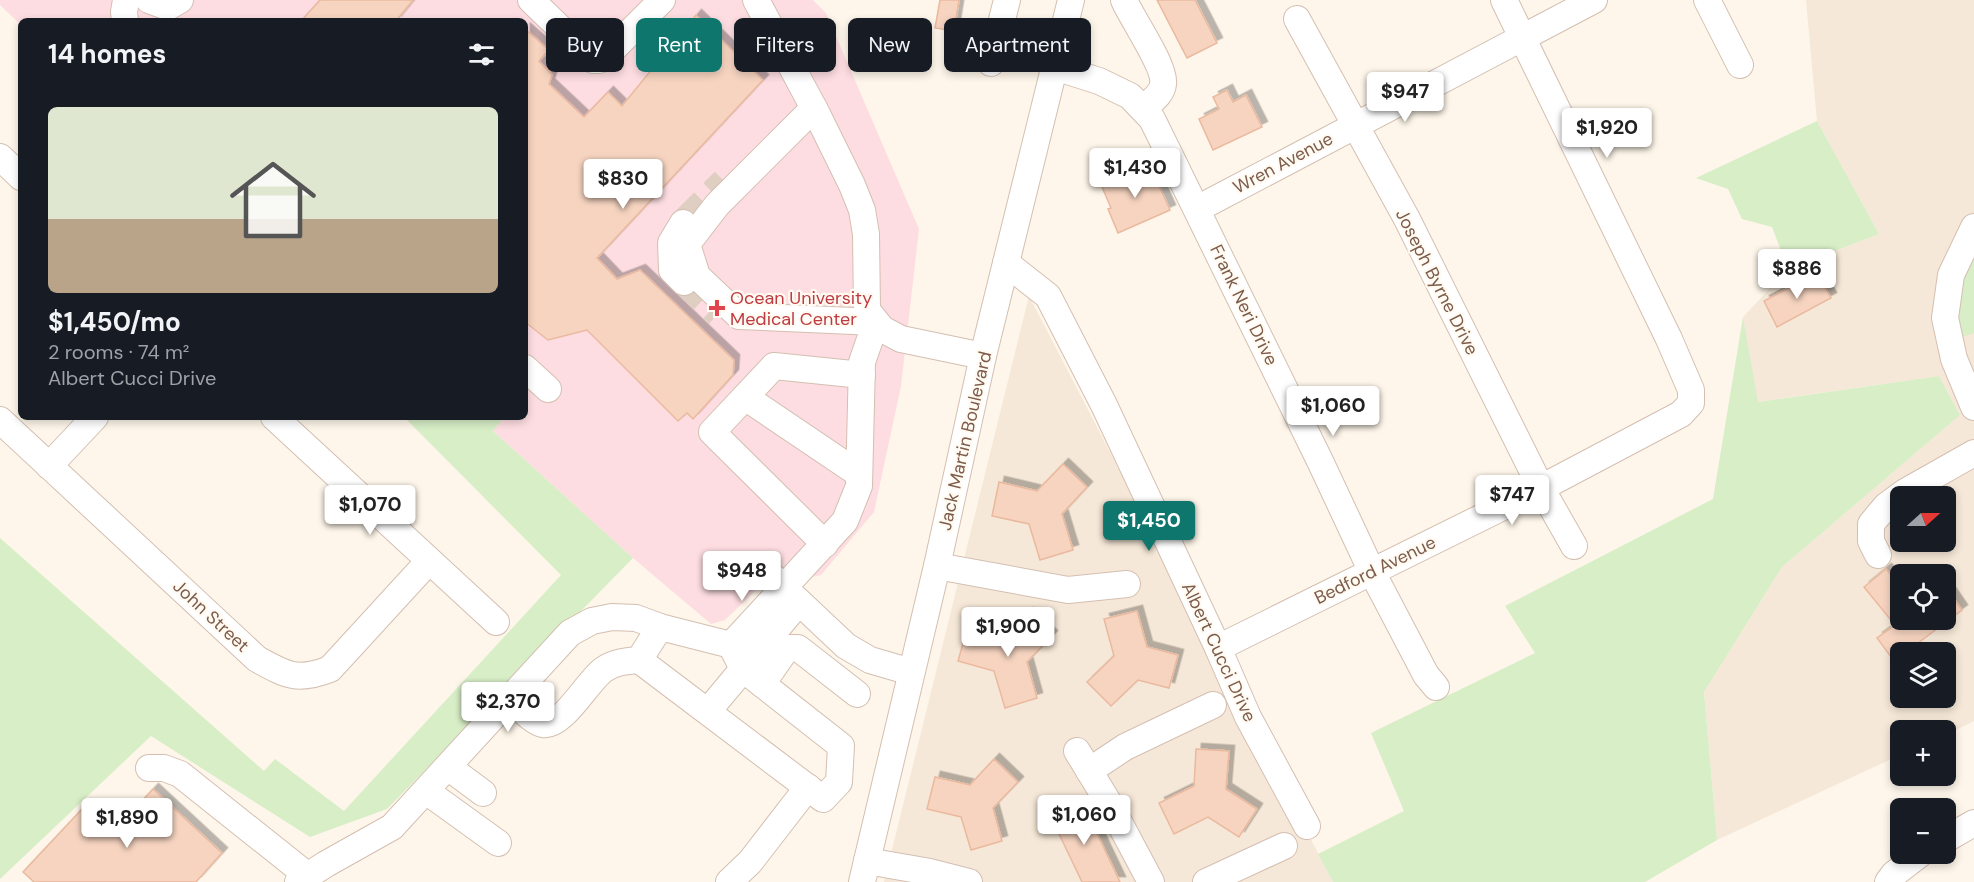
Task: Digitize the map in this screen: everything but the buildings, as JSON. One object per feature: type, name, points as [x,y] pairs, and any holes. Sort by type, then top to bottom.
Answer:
[{"type":"street","points":[[125,18],[126,0]]},
{"type":"street","points":[[149,0],[168,7],[180,0]]},
{"type":"street","points":[[531,0],[592,60],[605,57],[662,0]]},
{"type":"street","points":[[756,0],[814,108],[862,210],[866,234],[867,310],[882,329],[901,339],[983,356]]},
{"type":"street","points":[[1003,18],[1007,0]]},
{"type":"street","name":"Jack Martin Boulevard","points":[[1067,18],[1071,0]]},
{"type":"street","points":[[1124,0],[1159,66],[1164,83],[1159,94],[1143,109]]},
{"type":"street","points":[[1504,0],[1523,36]]},
{"type":"street","name":"Wren Avenue","points":[[1197,209],[1594,0]]},
{"type":"street","points":[[1707,0],[1740,65]]},
{"type":"street","name":"Joseph Byrne Drive","points":[[1297,19],[1407,219],[1541,488],[1574,546]]},
{"type":"street","name":"Bedford Avenue","points":[[1218,648],[1541,488],[1681,414],[1691,403],[1691,390],[1669,339],[1523,36]]},
{"type":"street","name":"Jack Martin Boulevard","points":[[865,872],[937,566],[983,356],[1054,72]]},
{"type":"street","name":"Frank Neri Drive","points":[[1071,72],[1099,81],[1130,96],[1152,119],[1372,572],[1426,675],[1436,687]]},
{"type":"street","points":[[814,108],[717,204],[687,244],[697,276],[739,316],[876,322]]},
{"type":"street","points":[[724,181],[744,161],[763,147],[780,142]]},
{"type":"street","points":[[0,157],[18,174]]},
{"type":"street","points":[[684,282],[672,270],[671,243],[685,220]]},
{"type":"street","points":[[1974,227],[1951,275],[1945,318],[1954,359],[1974,408]]},
{"type":"street","name":"Albert Cucci Drive","points":[[1006,263],[1048,296],[1104,405],[1248,717],[1307,826]]},
{"type":"street","points":[[718,314],[730,326],[752,327],[765,317]]},
{"type":"street","points":[[752,676],[791,596],[825,544],[845,521],[859,486],[862,362],[876,322]]},
{"type":"street","points":[[825,544],[712,432],[774,366],[861,375]]},
{"type":"street","points":[[528,371],[548,389]]},
{"type":"street","points":[[745,397],[859,474]]},
{"type":"street","name":"John Street","points":[[0,420],[257,659],[282,673],[301,676],[313,675],[330,669],[429,561]]},
{"type":"street","points":[[49,466],[92,420]]},
{"type":"street","points":[[277,420],[496,622]]},
{"type":"street","points":[[1878,555],[1870,541],[1870,524],[1886,506],[1905,492],[1974,453]]},
{"type":"street","points":[[937,566],[1068,590],[1127,584]]},
{"type":"street","points":[[762,567],[846,646],[870,660],[911,672]]},
{"type":"street","points":[[731,645],[791,596]]},
{"type":"street","points":[[148,768],[164,768],[180,774],[303,879],[392,827],[570,633],[592,621],[612,617],[636,618],[660,627],[731,645],[752,676],[841,746],[839,782],[823,798],[639,660],[621,661],[603,670],[560,718],[550,724],[540,724],[510,699]]},
{"type":"street","points":[[639,660],[660,627]]},
{"type":"street","points":[[708,711],[790,648],[798,648],[857,694]]},
{"type":"street","points":[[1151,882],[1110,805],[1083,761],[1125,747],[1213,705]]},
{"type":"street","points":[[448,767],[483,793]]},
{"type":"street","points":[[729,882],[750,862],[808,787]]},
{"type":"street","points":[[426,790],[498,843]]},
{"type":"street","points":[[1956,833],[1974,823]]},
{"type":"street","points":[[1206,882],[1284,846]]},
{"type":"street","points":[[1888,882],[1907,864]]},
{"type":"street","points":[[865,872],[930,872],[969,882]]},
{"type":"shaded area","name":"Ocean University Medical Center","points":[[0,0],[813,0],[828,18],[734,18],[734,72],[836,72],[836,36],[848,64],[848,72],[851,72],[919,229],[901,386],[874,512],[821,575],[756,590],[725,620],[711,624],[633,558],[493,431],[502,420],[528,420],[528,18],[18,18],[18,22],[0,5]]},
{"type":"shaded area","points":[[1806,0],[1974,0],[1974,721],[1956,730],[1956,720],[1890,720],[1890,760],[1717,840],[1704,692],[1782,567],[1960,415],[1939,376],[1757,402],[1743,317],[1788,269],[1879,234],[1817,121]]},
{"type":"shaded area","points":[[1029,296],[1333,882],[884,882]]},
{"type":"green space","points":[[1817,121],[1879,234],[1788,269],[1772,227],[1742,219],[1728,189],[1696,178]]},
{"type":"green space","points":[[1974,236],[1974,333],[1949,342]]},
{"type":"green space","points":[[1743,317],[1758,402],[1939,376],[1960,415],[1782,567],[1704,692],[1717,840],[1645,882],[1333,882],[1318,854],[1404,811],[1371,733],[1535,653],[1505,606],[1713,499]]},
{"type":"green space","points":[[407,420],[502,420],[493,431],[633,558],[387,809],[310,837],[151,736],[0,879],[0,538],[264,771],[275,759],[344,811],[561,575]]},
{"type":"tunnel","points":[[685,220],[724,181]]},
{"type":"tunnel","points":[[684,282],[718,314]]},
{"type":"place","name":"Ocean University Medical Center","points":[[717,308]]}]
